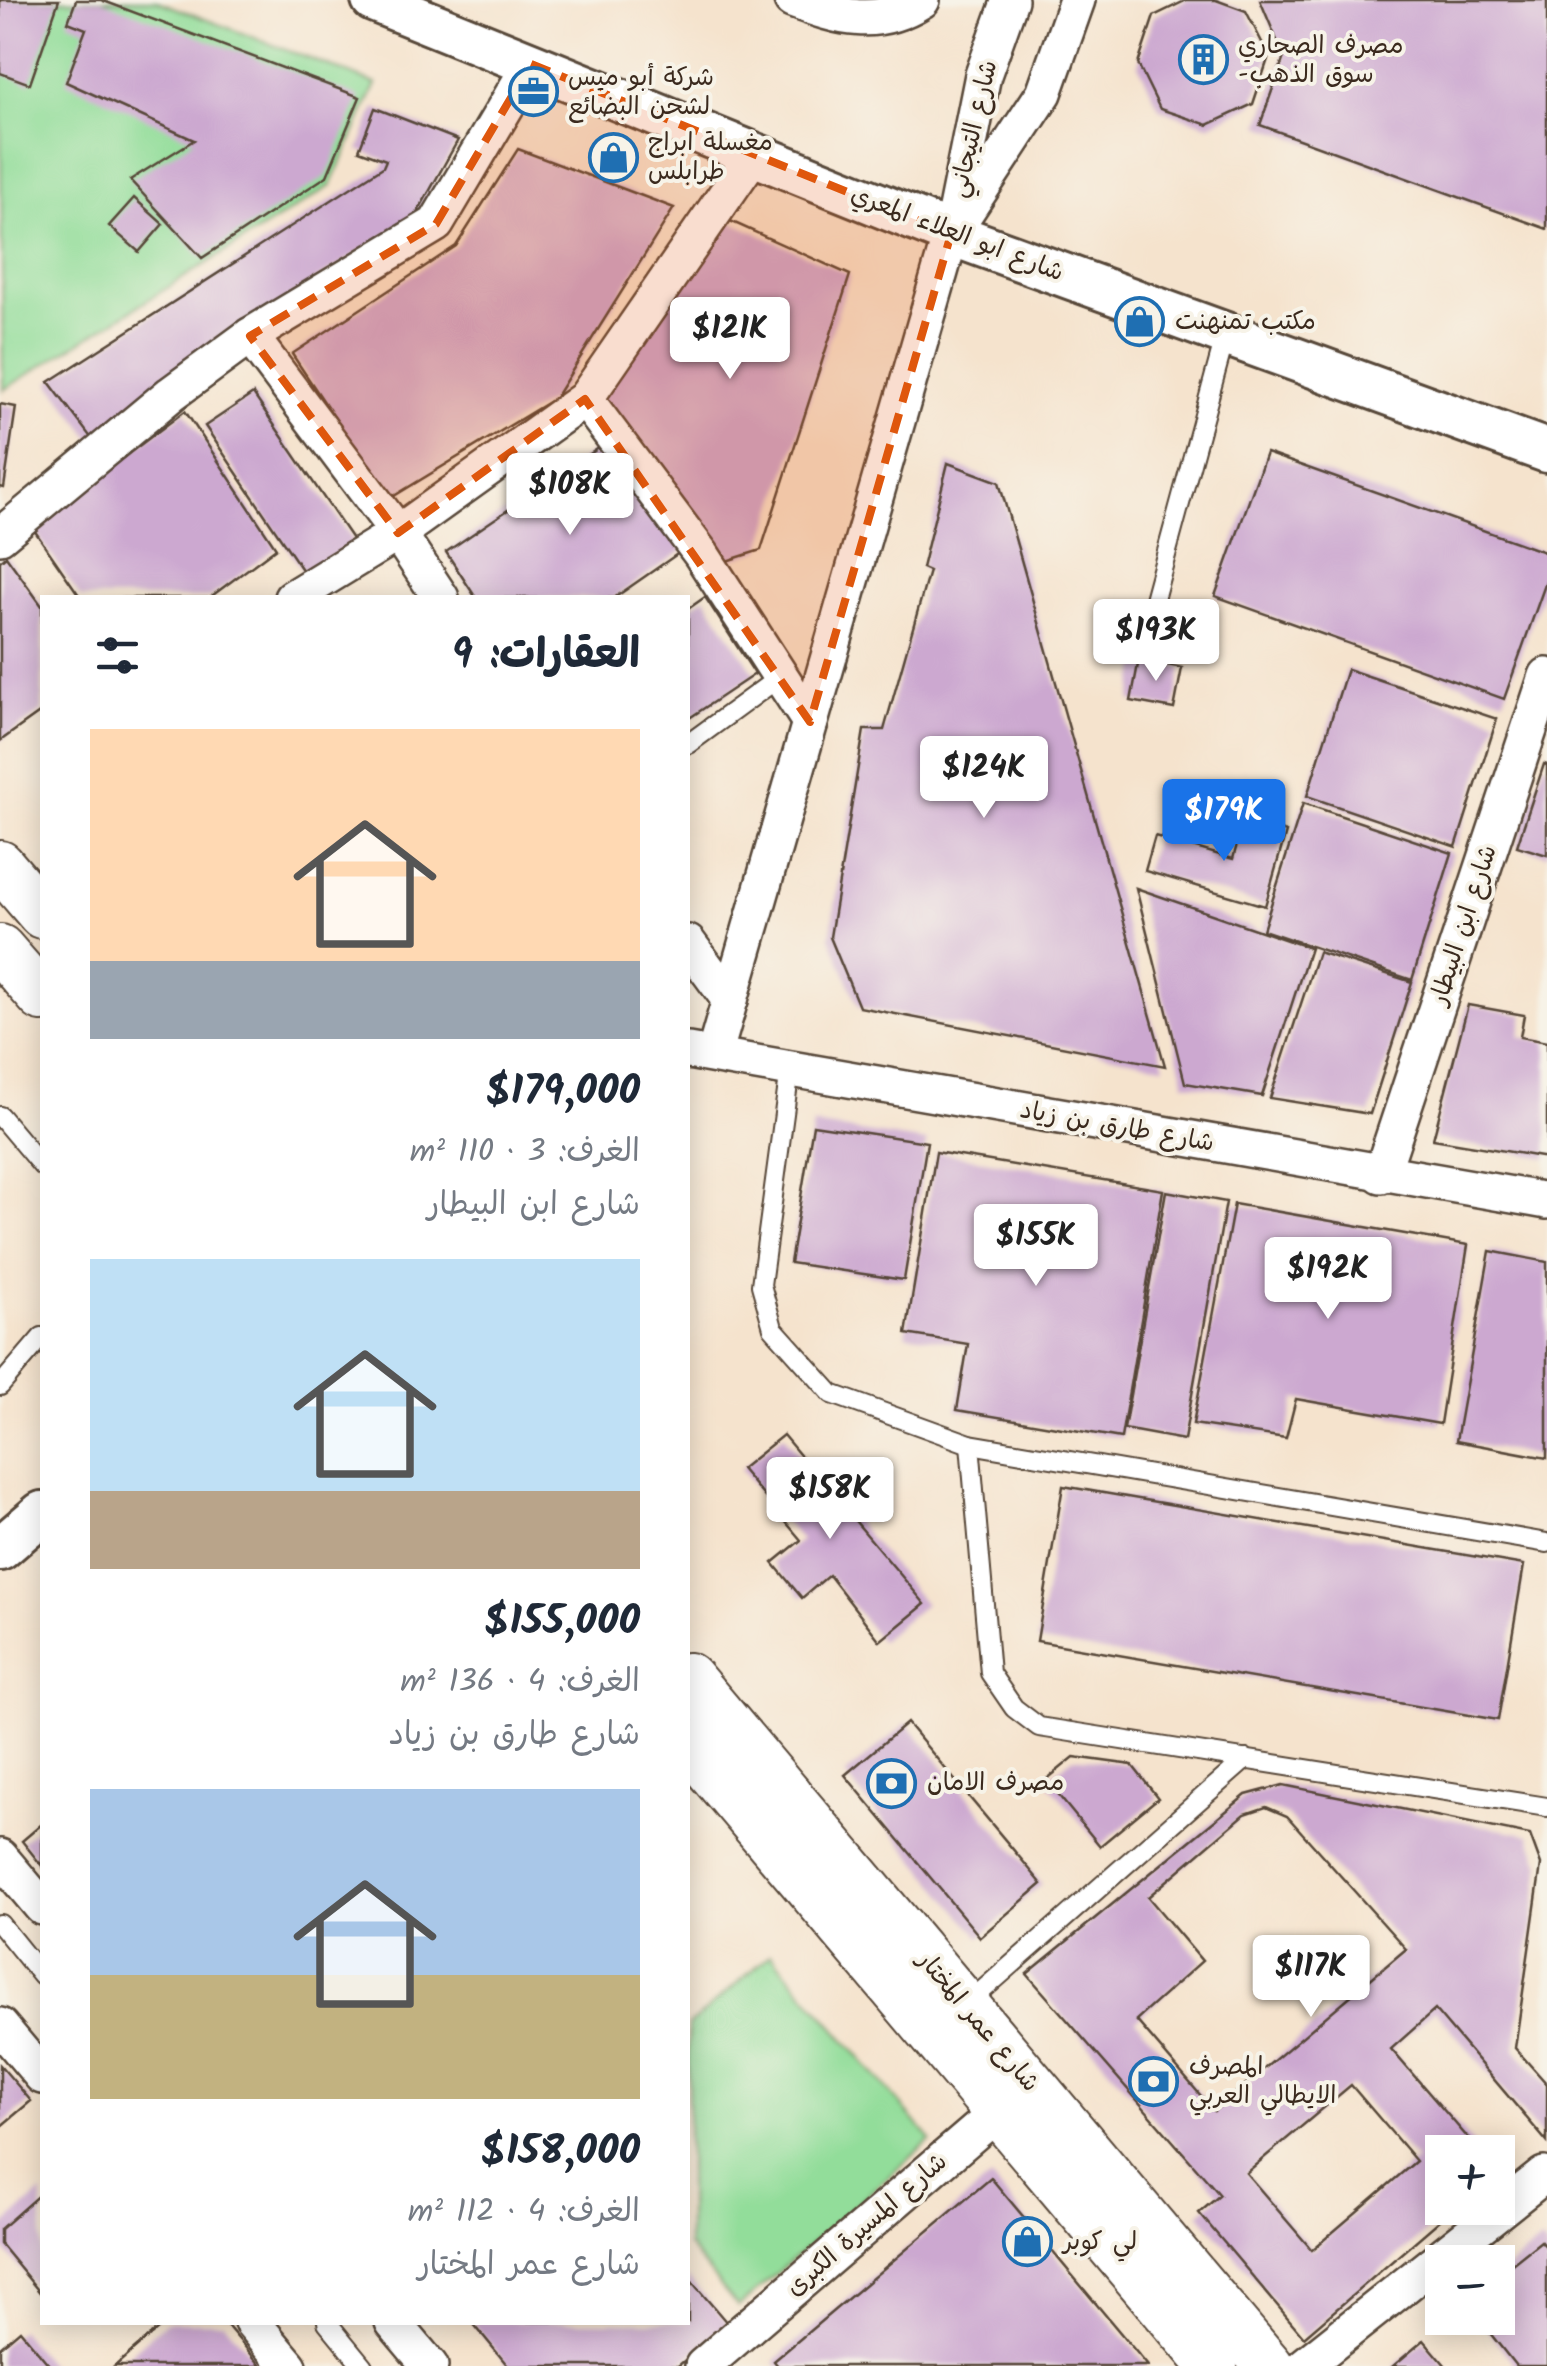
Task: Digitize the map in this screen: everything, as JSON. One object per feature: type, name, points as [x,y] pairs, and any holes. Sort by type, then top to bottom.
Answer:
[{"type":"main road","points":[[0,865],[40,912]]},
{"type":"main road","points":[[0,949],[40,995]]},
{"type":"main road","name":"شارع عمر المختار","points":[[690,1679],[964,2005],[1014,2098],[1213,2366]]},
{"type":"main road","name":"شارع عمر المختار","points":[[690,1746],[1014,2098],[1269,2366]]},
{"type":"street","name":"شارع ابو العلاء المعري","points":[[373,0],[951,234],[1547,451]]},
{"type":"street","points":[[792,0],[844,19],[873,20],[902,13],[922,0]]},
{"type":"street","name":"شارع التيجاني","points":[[951,234],[983,74],[1010,0]]},
{"type":"street","name":"شارع التيجاني","points":[[951,234],[1044,92],[1077,0]]},
{"type":"street","points":[[0,536],[171,394],[250,336],[436,224],[531,64]]},
{"type":"street","points":[[297,595],[398,533],[585,400],[754,154]]},
{"type":"street","points":[[701,1053],[730,1000],[951,234]]},
{"type":"street","points":[[250,336],[398,533],[439,595]]},
{"type":"street","points":[[585,400],[700,554],[810,722]]},
{"type":"street","name":"شارع ابن البيطار","points":[[1381,1175],[1547,676]]},
{"type":"street","points":[[690,946],[730,1000]]},
{"type":"street","name":"شارع طارق بن زياد","points":[[701,1053],[1547,1201]]},
{"type":"street","points":[[0,1549],[40,1516]]},
{"type":"street","points":[[0,1857],[40,1905]]},
{"type":"street","points":[[0,2026],[40,2074]]},
{"type":"street","name":"شارع المسيرة الكبرى","points":[[722,2360],[1014,2098]]},
{"type":"street","points":[[1304,2366],[1544,2175],[1547,2179]]},
{"type":"street","points":[[255,2325],[290,2366]]},
{"type":"street","points":[[396,2325],[430,2366]]},
{"type":"lane","points":[[1153,603],[1226,333]]},
{"type":"lane","points":[[690,743],[780,676]]},
{"type":"lane","points":[[790,1069],[761,1286],[773,1328],[832,1394],[970,1444],[1547,1543]]},
{"type":"lane","points":[[0,1116],[40,1164]]},
{"type":"lane","points":[[0,1386],[40,1339]]},
{"type":"lane","points":[[970,1444],[990,1673],[1014,1708],[1039,1727],[1547,1807]]},
{"type":"lane","points":[[964,2005],[1246,1760]]},
{"type":"lane","points":[[0,1924],[40,1974]]},
{"type":"lane","points":[[329,2325],[363,2366]]},
{"type":"highlighted area","points":[[531,64],[951,234],[810,722],[585,399],[398,533],[250,336],[436,224]]},
{"type":"green space","points":[[0,0],[155,0],[376,84],[331,186],[3,390]]},
{"type":"green space","points":[[771,1954],[931,2140],[738,2307],[690,2248],[690,2024]]},
{"type":"building","points":[[0,0],[59,0],[30,84],[0,73]]},
{"type":"building","points":[[76,0],[101,0],[360,97],[327,176],[202,258],[130,180],[194,140],[66,82],[86,29],[68,22]]},
{"type":"building","name":"مصرف الصحاري -سوق الذهب","points":[[1187,0],[1216,0],[1246,11],[1269,56],[1253,104],[1208,125],[1160,109],[1138,64],[1154,16]]},
{"type":"building","points":[[1260,0],[1547,0],[1547,229],[1260,125],[1284,57]]},
{"type":"building","points":[[375,108],[458,140],[416,215],[166,378],[95,443],[49,382],[383,167],[386,160],[359,150]]},
{"type":"building","points":[[518,149],[674,208],[555,398],[389,499],[292,354],[456,246]]},
{"type":"building","points":[[134,198],[163,224],[139,252],[109,226]]},
{"type":"building","points":[[728,220],[850,275],[761,550],[723,562],[598,399]]},
{"type":"building","points":[[253,394],[354,542],[305,574],[205,426]]},
{"type":"building","points":[[0,404],[16,407],[4,488],[0,487]]},
{"type":"building","points":[[185,411],[276,548],[213,595],[79,595],[32,527]]},
{"type":"building","points":[[609,441],[683,550],[618,595],[474,595],[446,552]]},
{"type":"building","points":[[1266,453],[1547,553],[1547,579],[1504,699],[1215,596]]},
{"type":"building","points":[[948,463],[999,482],[1165,1066],[859,1007],[830,937],[864,730],[884,730],[929,571],[922,568]]},
{"type":"building","points":[[6,556],[40,603],[40,712],[0,741],[0,561]]},
{"type":"building","points":[[705,597],[755,674],[690,718],[690,608]]},
{"type":"building","points":[[1139,659],[1182,668],[1174,709],[1131,701]]},
{"type":"building","points":[[1347,669],[1497,719],[1456,847],[1307,796]]},
{"type":"building","points":[[1544,764],[1547,765],[1547,855],[1517,846]]},
{"type":"building","points":[[1303,803],[1452,853],[1412,980],[1263,930]]},
{"type":"building","points":[[1244,819],[1286,832],[1265,906],[1145,871],[1155,836],[1233,859]]},
{"type":"building","points":[[1136,888],[1310,948],[1262,1096],[1185,1083]]},
{"type":"building","points":[[1318,952],[1412,982],[1370,1114],[1270,1098]]},
{"type":"building","points":[[1468,1005],[1524,1015],[1520,1037],[1547,1042],[1547,1158],[1433,1139]]},
{"type":"building","points":[[813,1125],[927,1142],[904,1280],[790,1263]]},
{"type":"building","points":[[936,1152],[1163,1190],[1121,1438],[957,1410],[968,1344],[906,1334]]},
{"type":"building","points":[[1166,1191],[1226,1202],[1184,1440],[1124,1429]]},
{"type":"building","points":[[1234,1204],[1468,1245],[1440,1424],[1296,1399],[1286,1438],[1193,1424]]},
{"type":"building","points":[[1490,1251],[1547,1262],[1547,1458],[1456,1441]]},
{"type":"building","points":[[783,1435],[925,1604],[880,1641],[829,1575],[802,1598],[773,1563],[801,1540],[741,1469]]},
{"type":"building","points":[[1063,1486],[1524,1565],[1498,1720],[1037,1641]]},
{"type":"building","points":[[907,1723],[1042,1884],[980,1937],[845,1775]]},
{"type":"building","points":[[1074,1757],[1132,1765],[1158,1798],[1100,1846],[1046,1780]]},
{"type":"building","points":[[1283,1785],[1530,1835],[1541,1865],[1515,2048],[1547,2084],[1547,2142],[1435,2010],[1391,2049],[1465,2135],[1425,2135],[1425,2225],[1434,2225],[1304,2337],[1199,2213],[1220,2195],[1027,1974],[1246,1795]],"holes":[[[1266,1807],[1287,1816],[1406,1949],[1214,2111],[1136,2020],[1202,1961],[1148,1897],[1245,1814]],[[1351,2085],[1416,2161],[1312,2250],[1246,2173]]]},
{"type":"building","points":[[40,1826],[40,1864],[22,1841]]},
{"type":"building","points":[[0,2065],[31,2101],[0,2127]]},
{"type":"building","points":[[991,2178],[1148,2366],[778,2366],[774,2361]]},
{"type":"building","points":[[40,2194],[40,2293],[0,2244],[0,2229]]},
{"type":"building","points":[[1541,2241],[1547,2248],[1547,2366],[1516,2366],[1491,2335],[1515,2335],[1515,2262]]},
{"type":"building","points":[[690,2279],[728,2324],[678,2366],[508,2366],[474,2325],[690,2325]]},
{"type":"building","points":[[163,2325],[227,2325],[261,2366],[115,2366]]},
{"type":"building","points":[[20,2330],[50,2366],[0,2366],[0,2347]]},
{"type":"building","points":[[1424,2340],[1446,2366],[1393,2366]]},
{"type":"place","name":"مصرف الصحاري -سوق الذهب","points":[[1203,60]]},
{"type":"place","name":"شركة أبو ميس لشحن البضائع","points":[[533,92]]},
{"type":"place","name":"مغسلة ابراج طرابلس","points":[[613,157]]},
{"type":"place","name":"مكتب تمنهنت","points":[[1140,322]]},
{"type":"place","name":"مصرف الامان","points":[[892,1783]]},
{"type":"place","name":"المصرف الايطالي العربي","points":[[1154,2081]]},
{"type":"place","name":"لي كوبر","points":[[1028,2242]]}]
